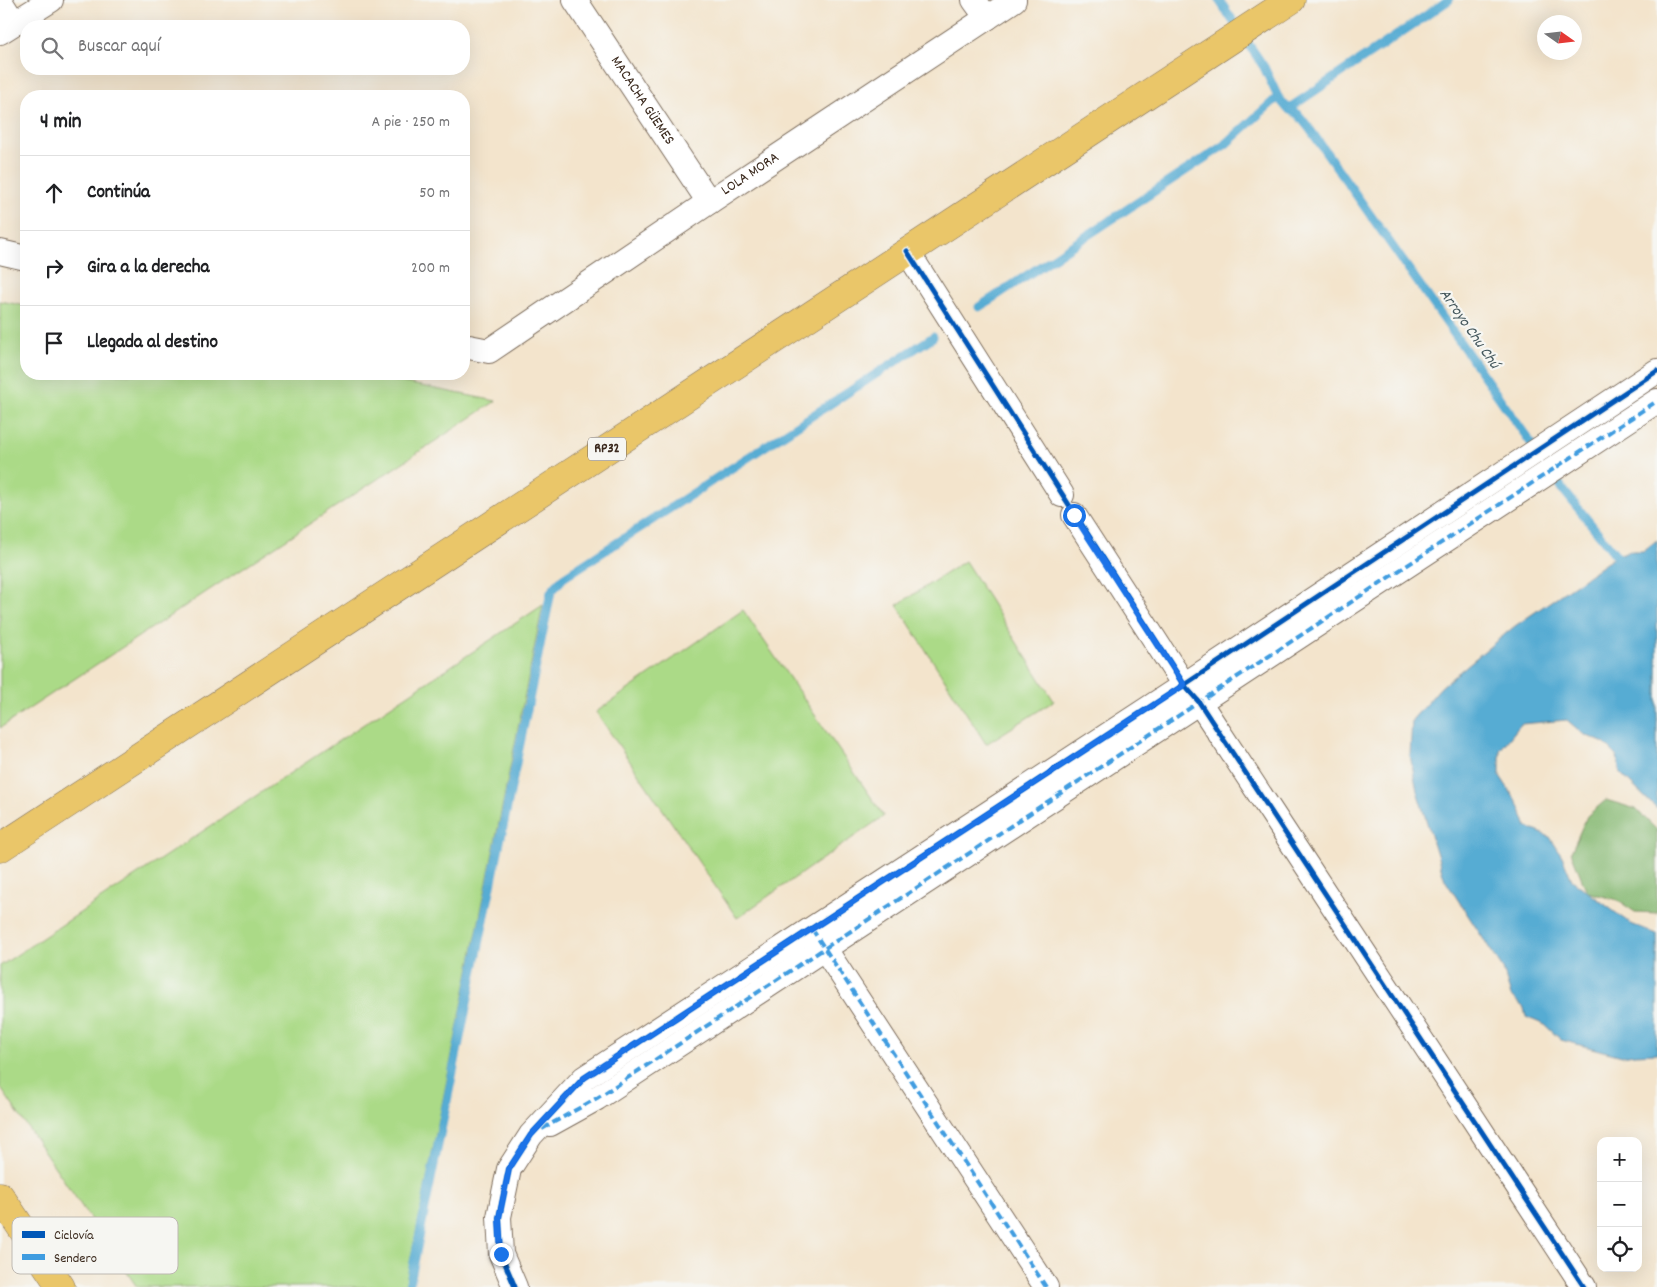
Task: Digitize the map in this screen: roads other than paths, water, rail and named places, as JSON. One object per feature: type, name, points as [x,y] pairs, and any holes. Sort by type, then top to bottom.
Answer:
[{"type":"main road","name":"RP32","points":[[0,848],[1291,0]]},
{"type":"main road","points":[[0,1196],[14,1217]]},
{"type":"main road","points":[[53,1274],[62,1287]]},
{"type":"street","points":[[0,1],[7,27],[51,0]]},
{"type":"street","name":"MACACHA GÜEMES","points":[[575,0],[710,202]]},
{"type":"street","name":"LOLA MORA","points":[[470,347],[489,351],[710,202],[981,9],[1014,0]]},
{"type":"street","points":[[907,251],[1068,505],[1584,1287]]},
{"type":"street","points":[[0,252],[20,257]]},
{"type":"street","points":[[531,1135],[597,1098],[825,949],[1522,460],[1657,371]]},
{"type":"street","points":[[515,1287],[501,1254],[499,1218],[509,1169],[531,1135],[584,1078],[812,929],[1537,481],[1657,401]]},
{"type":"street","points":[[812,929],[1046,1287]]},
{"type":"water","points":[[1657,540],[1657,809],[1620,773],[1617,756],[1604,743],[1583,734],[1567,720],[1521,724],[1500,750],[1500,776],[1519,805],[1527,827],[1550,837],[1562,856],[1572,880],[1631,924],[1657,934],[1657,1053],[1622,1056],[1561,1040],[1545,1025],[1526,1017],[1524,1008],[1511,996],[1503,969],[1445,880],[1417,791],[1410,755],[1412,720],[1441,687],[1515,626],[1616,556],[1628,551],[1643,551]]},
{"type":"waterway","name":"Arroyo Chu Chú","points":[[1219,0],[1264,67],[1278,97],[1288,109],[1298,114],[1309,128],[1536,450]]},
{"type":"waterway","points":[[1288,109],[1449,0]]},
{"type":"waterway","points":[[979,307],[1226,144],[1278,97]]},
{"type":"waterway","points":[[409,1287],[551,592],[563,578],[933,337]]},
{"type":"waterway","name":"Arroyo Chu Chú","points":[[1551,473],[1624,565]]}]
